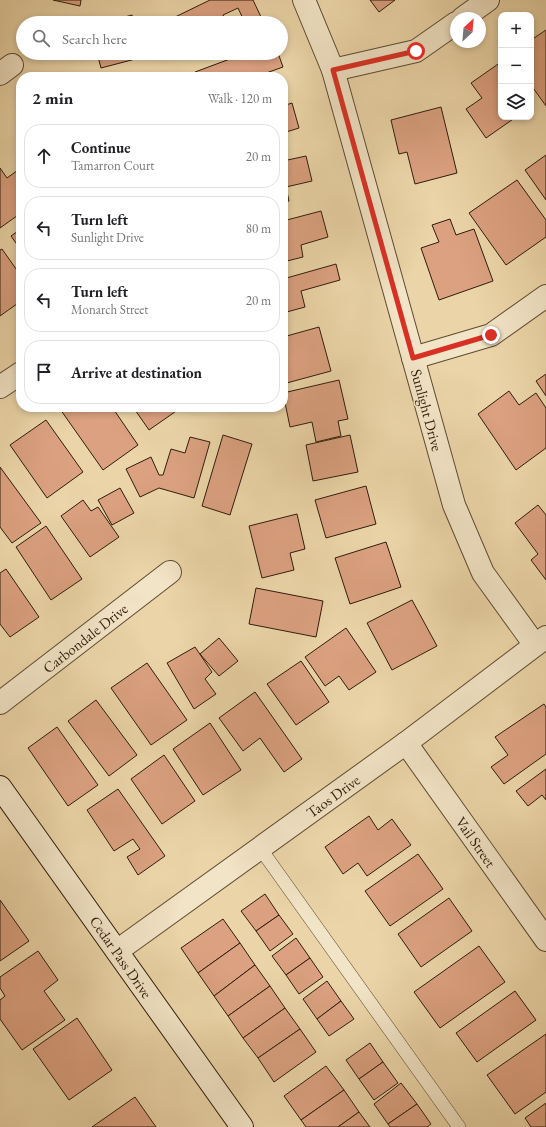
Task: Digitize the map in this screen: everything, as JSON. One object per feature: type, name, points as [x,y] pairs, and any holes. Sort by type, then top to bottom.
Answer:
[{"type":"street","name":"Sunlight Drive","points":[[304,0],[333,70],[454,505],[483,573],[540,641]]},
{"type":"street","points":[[471,12],[488,0]]},
{"type":"street","points":[[333,70],[416,51],[450,27]]},
{"type":"street","points":[[413,358],[491,335],[546,296]]},
{"type":"street","points":[[0,387],[16,376]]},
{"type":"street","name":"Carbondale Drive","points":[[0,703],[170,572]]},
{"type":"street","name":"Taos Drive","points":[[117,951],[406,743],[540,641]]},
{"type":"street","name":"Vail Street","points":[[406,743],[546,940]]},
{"type":"street","name":"Cedar Pass Drive","points":[[0,787],[242,1127]]},
{"type":"lane","points":[[260,848],[459,1127]]},
{"type":"building","points":[[53,0],[81,0],[80,6]]},
{"type":"building","points":[[210,0],[253,0],[261,16],[242,16],[238,8],[224,16],[177,16]]},
{"type":"building","points":[[370,0],[395,0],[379,12]]},
{"type":"building","points":[[546,30],[546,106],[534,89],[534,38]]},
{"type":"building","points":[[99,60],[132,60],[101,68]]},
{"type":"building","points":[[227,60],[280,60],[283,67],[269,72],[195,72]]},
{"type":"building","points":[[498,64],[498,120],[512,120],[486,138],[466,109],[482,98],[471,83]]},
{"type":"building","points":[[292,103],[299,128],[288,131],[288,104]]},
{"type":"building","points":[[441,107],[457,173],[415,184],[407,152],[399,154],[391,120]]},
{"type":"building","points":[[546,155],[546,200],[525,170]]},
{"type":"building","points":[[306,156],[312,181],[288,187],[288,160]]},
{"type":"building","points":[[0,168],[7,178],[16,172],[16,217],[0,228]]},
{"type":"building","points":[[517,180],[546,220],[546,237],[506,265],[469,213]]},
{"type":"building","points":[[321,211],[328,237],[301,245],[303,257],[288,261],[288,220]]},
{"type":"building","points":[[450,219],[456,235],[474,229],[493,281],[439,300],[421,248],[439,242],[432,225]]},
{"type":"building","points":[[16,232],[16,243],[11,236]]},
{"type":"building","points":[[2,249],[16,269],[16,305],[0,316],[0,250]]},
{"type":"building","points":[[336,264],[340,280],[301,291],[305,307],[288,312],[288,278]]},
{"type":"building","points":[[319,327],[331,371],[288,383],[288,336]]},
{"type":"building","points":[[546,374],[546,396],[536,381]]},
{"type":"building","points":[[339,380],[348,419],[338,421],[341,436],[316,442],[312,422],[290,427],[287,412],[288,392]]},
{"type":"building","points":[[509,391],[519,405],[536,393],[546,408],[546,448],[516,470],[478,414]]},
{"type":"building","points":[[62,412],[115,412],[138,445],[103,470]]},
{"type":"building","points":[[136,412],[175,412],[149,430]]},
{"type":"building","points":[[46,420],[83,472],[47,498],[10,445]]},
{"type":"building","points":[[223,435],[252,444],[230,515],[202,506]]},
{"type":"building","points":[[350,435],[358,472],[313,481],[306,445]]},
{"type":"building","points":[[190,437],[210,442],[194,498],[159,488],[140,497],[126,469],[151,457],[159,475],[163,475],[171,449],[185,453]]},
{"type":"building","points":[[0,467],[41,523],[12,543],[0,527]]},
{"type":"building","points":[[366,486],[376,524],[326,538],[315,500]]},
{"type":"building","points":[[120,488],[134,513],[112,525],[98,500]]},
{"type":"building","points":[[83,500],[91,511],[98,507],[119,537],[90,557],[61,516]]},
{"type":"building","points":[[538,505],[546,515],[546,580],[531,560],[538,554],[515,523]]},
{"type":"building","points":[[297,514],[305,549],[290,553],[294,570],[262,578],[249,526]]},
{"type":"building","points":[[46,526],[82,579],[51,600],[16,547]]},
{"type":"building","points":[[386,542],[401,587],[350,604],[335,558]]},
{"type":"building","points":[[6,569],[39,617],[10,637],[0,624],[0,573]]},
{"type":"building","points":[[256,588],[323,601],[316,637],[249,624]]},
{"type":"building","points":[[412,600],[437,646],[392,670],[367,623]]},
{"type":"building","points":[[346,628],[376,672],[349,690],[339,676],[325,686],[305,657]]},
{"type":"building","points":[[219,638],[238,661],[219,676],[200,654]]},
{"type":"building","points":[[195,647],[212,672],[205,679],[216,694],[194,709],[167,663]]},
{"type":"building","points":[[301,661],[329,702],[296,725],[267,684]]},
{"type":"building","points":[[147,663],[187,720],[151,745],[111,688]]},
{"type":"building","points":[[255,692],[302,759],[284,772],[260,738],[243,751],[219,718]]},
{"type":"building","points":[[96,700],[137,755],[109,776],[68,721]]},
{"type":"building","points":[[544,704],[546,707],[546,754],[504,784],[491,767],[508,755],[495,737]]},
{"type":"building","points":[[210,723],[241,770],[203,795],[173,749]]},
{"type":"building","points":[[57,727],[98,785],[68,806],[28,748]]},
{"type":"building","points":[[164,755],[195,801],[162,824],[131,779]]},
{"type":"building","points":[[546,769],[546,800],[542,795],[528,806],[516,791]]},
{"type":"building","points":[[118,789],[165,856],[138,875],[127,857],[140,849],[133,839],[114,851],[87,810]]},
{"type":"building","points":[[369,816],[378,830],[392,819],[411,845],[367,876],[358,863],[343,874],[325,847]]},
{"type":"building","points":[[418,854],[443,889],[390,926],[365,891]]},
{"type":"building","points":[[265,894],[279,915],[256,931],[241,911]]},
{"type":"building","points":[[449,898],[472,931],[421,967],[398,934]]},
{"type":"building","points":[[0,900],[29,941],[0,961]]},
{"type":"building","points":[[279,915],[293,934],[270,951],[256,931]]},
{"type":"building","points":[[223,919],[240,943],[198,973],[181,948]]},
{"type":"building","points":[[296,938],[310,958],[286,975],[272,956]]},
{"type":"building","points":[[240,943],[255,965],[214,996],[198,973]]},
{"type":"building","points":[[479,946],[505,982],[440,1028],[414,992]]},
{"type":"building","points":[[38,951],[58,980],[44,991],[65,1020],[22,1050],[0,1019],[0,1000],[5,996],[0,988],[0,977]]},
{"type":"building","points":[[310,958],[323,977],[299,994],[286,975]]},
{"type":"building","points":[[255,965],[270,986],[228,1016],[214,996]]},
{"type":"building","points":[[327,981],[341,1001],[317,1019],[303,999]]},
{"type":"building","points":[[270,986],[285,1008],[243,1038],[228,1016]]},
{"type":"building","points":[[515,991],[536,1020],[477,1062],[456,1033]]},
{"type":"building","points":[[341,1001],[354,1019],[329,1036],[317,1019]]},
{"type":"building","points":[[285,1008],[300,1029],[258,1058],[243,1038]]},
{"type":"building","points":[[77,1018],[112,1070],[69,1100],[33,1049]]},
{"type":"building","points":[[300,1029],[316,1052],[274,1082],[258,1058]]},
{"type":"building","points":[[546,1034],[546,1092],[515,1114],[487,1075]]},
{"type":"building","points":[[370,1043],[383,1062],[359,1079],[346,1060]]},
{"type":"building","points":[[383,1062],[398,1083],[374,1100],[359,1079]]},
{"type":"building","points":[[326,1066],[344,1090],[301,1120],[284,1096]]},
{"type":"building","points":[[401,1083],[417,1104],[388,1124],[374,1104]]},
{"type":"building","points":[[344,1090],[359,1112],[338,1127],[306,1127],[301,1120]]},
{"type":"building","points":[[135,1097],[156,1127],[92,1127]]},
{"type":"building","points":[[546,1103],[546,1127],[531,1127],[525,1118]]},
{"type":"building","points":[[417,1104],[431,1124],[427,1127],[390,1127],[388,1124]]},
{"type":"building","points":[[359,1112],[370,1127],[338,1127]]},
{"type":"route","points":[[416,51],[333,70],[413,358],[491,335]]}]
